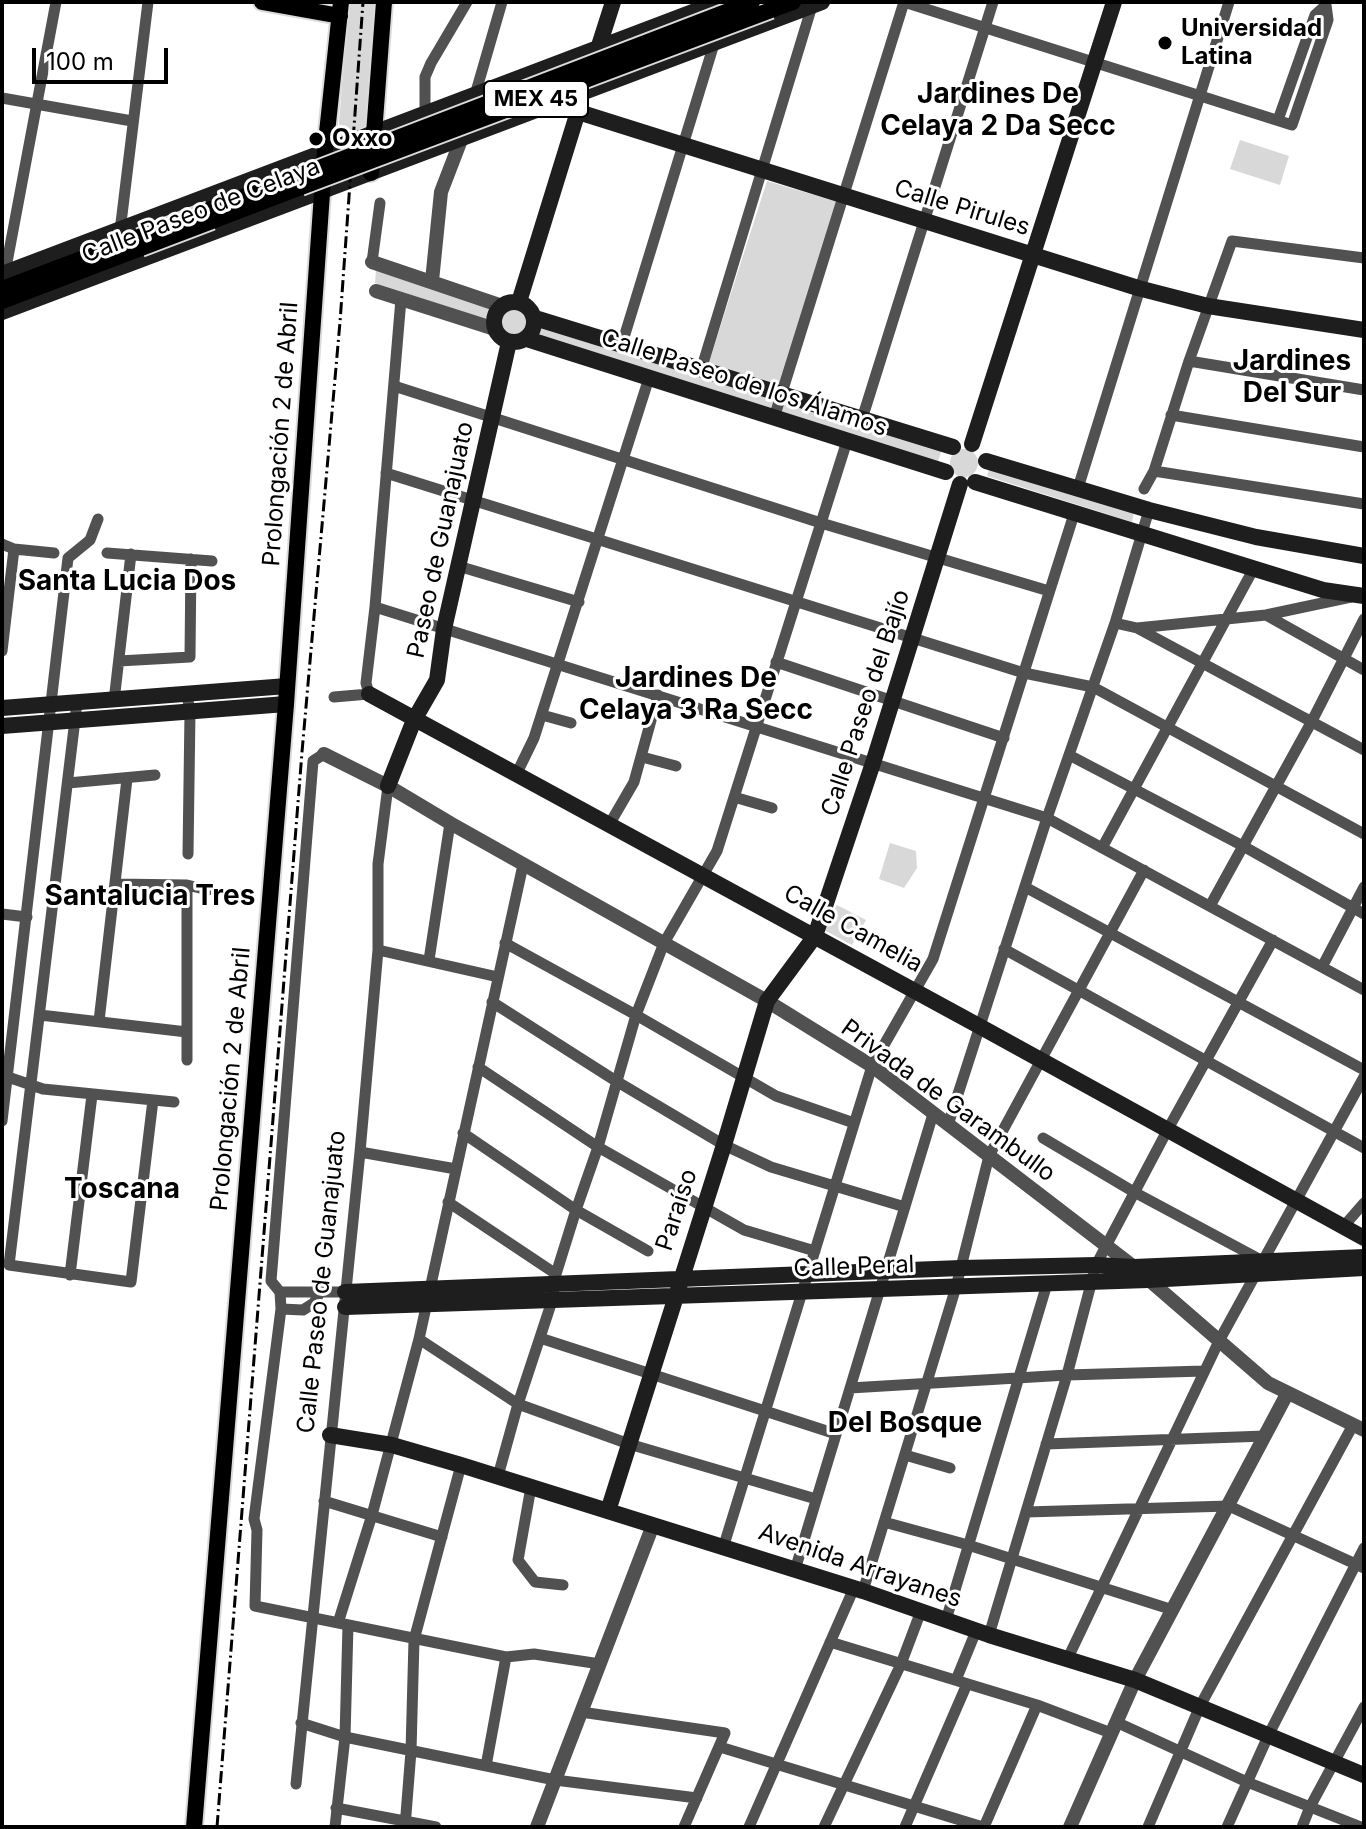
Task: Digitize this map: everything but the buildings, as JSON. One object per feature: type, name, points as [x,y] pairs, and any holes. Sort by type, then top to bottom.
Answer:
[{"type":"main road","points":[[262,2],[341,9]]},
{"type":"main road","points":[[371,173],[384,2]]},
{"type":"main road","points":[[519,302],[578,112],[605,41],[613,2]]},
{"type":"main road","name":"Calle Paseo de Celaya","points":[[3,279],[120,231],[142,241],[189,242],[299,182],[325,151],[549,66],[605,41],[719,2]]},
{"type":"main road","name":"MEX 45","points":[[2,301],[142,241],[752,2]]},
{"type":"main road","name":"MEX 45","points":[[299,182],[793,2]]},
{"type":"main road","points":[[972,444],[1114,2]]},
{"type":"main road","name":"Calle Paseo de Celaya","points":[[2,312],[142,241],[179,208],[299,182],[321,192],[817,4]]},
{"type":"main road","name":"Prolongación 2 de Abril","points":[[194,1827],[286,704],[321,192],[341,9]]},
{"type":"main road","name":"Calle Pirules","points":[[556,104],[1138,288],[1208,306],[1364,330]]},
{"type":"main road","name":"MEX 45","points":[[3,279],[142,241]]},
{"type":"main road","points":[[510,302],[519,302],[529,308],[535,318],[534,330],[527,339],[518,343],[509,342],[500,337],[495,329],[496,312],[510,302]]},
{"type":"main road","name":"Calle Paseo de los Álamos","points":[[535,318],[953,447]]},
{"type":"main road","name":"Calle Paseo de los Álamos","points":[[527,339],[946,472]]},
{"type":"main road","name":"Paseo de Guanajuato","points":[[388,786],[414,720],[437,680],[444,629],[509,342]]},
{"type":"main road","points":[[968,483],[984,473],[986,461],[981,451],[972,444],[962,444],[953,447],[947,454],[946,472],[952,480],[1075,511],[1323,590],[1361,596]]},
{"type":"main road","points":[[986,461],[1149,510],[1256,537],[1364,556]]},
{"type":"main road","name":"Calle Paseo del Bajío","points":[[815,936],[937,559],[968,483]]},
{"type":"main road","points":[[2,726],[75,721],[287,686]]},
{"type":"main road","name":"Calle Camelia","points":[[369,694],[1364,1238]]},
{"type":"main road","points":[[2,708],[114,701],[286,704]]},
{"type":"main road","name":"Paraíso","points":[[608,1511],[767,1001],[815,936]]},
{"type":"main road","name":"Calle Peral","points":[[554,1287],[674,1297],[1047,1284],[1148,1280],[1364,1257]]},
{"type":"main road","name":"Calle Peral","points":[[345,1300],[680,1279],[961,1268],[1096,1265],[1364,1268]]},
{"type":"main road","name":"Avenida Arrayanes","points":[[330,1435],[392,1445],[498,1476],[724,1545],[982,1633],[1135,1680],[1364,1775]]},
{"type":"street","points":[[3,279],[56,2]]},
{"type":"street","points":[[120,231],[148,2]]},
{"type":"street","points":[[448,169],[437,149],[427,145],[421,135],[425,114],[425,77],[467,2]]},
{"type":"street","points":[[475,95],[502,2]]},
{"type":"street","points":[[774,418],[904,2],[1292,125],[1328,20],[1326,5],[1315,15],[1278,120]]},
{"type":"street","points":[[862,419],[993,2]]},
{"type":"street","points":[[1078,488],[1229,2]]},
{"type":"street","points":[[701,370],[817,4]]},
{"type":"street","points":[[622,344],[714,44]]},
{"type":"street","points":[[1298,64],[1312,67]]},
{"type":"street","points":[[549,66],[561,83],[562,93],[556,104]]},
{"type":"street","points":[[2,98],[132,121]]},
{"type":"street","points":[[432,281],[441,192],[461,140]]},
{"type":"street","points":[[380,203],[372,262],[502,306]]},
{"type":"street","points":[[179,208],[174,228],[182,240],[189,242]]},
{"type":"street","points":[[1144,489],[1154,471],[1232,241],[1364,258]]},
{"type":"street","points":[[376,291],[495,329]]},
{"type":"street","points":[[334,697],[369,694],[366,683],[401,299]]},
{"type":"street","points":[[1189,361],[1364,390]]},
{"type":"street","points":[[516,775],[542,715],[649,378]]},
{"type":"street","points":[[394,386],[821,523],[1049,591]]},
{"type":"street","points":[[1171,415],[1364,447]]},
{"type":"street","points":[[498,1476],[636,1015],[664,943],[717,851],[847,441]]},
{"type":"street","points":[[1154,471],[1364,504]]},
{"type":"street","points":[[386,473],[1024,673],[1093,687],[1364,834]]},
{"type":"street","points":[[948,1125],[1047,818],[1115,623],[1149,510]]},
{"type":"street","points":[[724,1545],[872,1066],[933,959],[1075,511]]},
{"type":"street","points":[[2,1121],[4,1082],[27,917],[68,558],[90,540],[98,519]]},
{"type":"street","points":[[2,544],[14,549],[54,553]]},
{"type":"street","points":[[2,651],[14,549]]},
{"type":"street","points":[[107,553],[212,561]]},
{"type":"street","points":[[114,701],[131,554]]},
{"type":"street","points":[[119,661],[190,657],[191,559]]},
{"type":"street","points":[[458,566],[579,602]]},
{"type":"street","points":[[1102,848],[1254,568]]},
{"type":"street","points":[[1137,628],[1266,615],[1361,596]]},
{"type":"street","points":[[375,607],[1047,818],[1364,990]]},
{"type":"street","points":[[1266,615],[1364,670]]},
{"type":"street","points":[[1210,906],[1312,721],[1364,619]]},
{"type":"street","points":[[1115,623],[1137,628],[1364,750]]},
{"type":"street","points":[[776,662],[1004,738]]},
{"type":"street","points":[[609,825],[634,782],[658,695]]},
{"type":"street","points":[[77,703],[40,1015],[35,1088],[9,1265],[131,1282],[153,1100]]},
{"type":"street","points":[[188,704],[188,854]]},
{"type":"street","points":[[542,715],[571,723]]},
{"type":"street","points":[[324,754],[313,761],[271,1281],[280,1292],[281,1309],[254,1519],[257,1530],[255,1606],[506,1657],[534,1654],[600,1664]]},
{"type":"street","name":"Privada de Garambullo","points":[[324,754],[388,786],[767,1001],[872,1066],[1134,1267],[1268,1383],[1358,1428]]},
{"type":"street","points":[[1069,755],[1243,846],[1358,911]]},
{"type":"street","points":[[642,757],[676,766]]},
{"type":"street","points":[[68,783],[155,775]]},
{"type":"street","points":[[99,1021],[127,779]]},
{"type":"street","name":"Calle Paseo de Guanajuato","points":[[296,1784],[360,1152],[378,950],[378,864],[388,786]]},
{"type":"street","points":[[734,797],[772,808]]},
{"type":"street","points":[[429,960],[450,823]]},
{"type":"street","points":[[335,1827],[345,1737],[343,1624],[419,1339],[523,865]]},
{"type":"street","points":[[749,1827],[830,1642],[858,1589],[884,1522],[956,1287],[989,1156],[1144,870]]},
{"type":"street","points":[[115,884],[187,885],[208,890]]},
{"type":"street","points":[[187,885],[187,1060]]},
{"type":"street","points":[[1025,887],[1364,1070]]},
{"type":"street","points":[[1322,967],[1358,911],[1364,887]]},
{"type":"street","points":[[2,914],[27,917]]},
{"type":"street","points":[[905,1827],[1011,1560],[1067,1375],[1096,1265],[1273,940]]},
{"type":"street","points":[[505,943],[776,1096],[854,1123]]},
{"type":"street","points":[[1004,949],[1364,1148]]},
{"type":"street","points":[[378,950],[498,977]]},
{"type":"street","points":[[492,1002],[724,1145],[771,1167],[905,1207]]},
{"type":"street","points":[[40,1015],[187,1032]]},
{"type":"street","points":[[478,1067],[598,1147],[744,1230],[815,1251]]},
{"type":"street","points":[[1067,1660],[1219,1341],[1364,1077]]},
{"type":"street","points":[[4,1082],[92,1095],[174,1102]]},
{"type":"street","points":[[70,1275],[92,1095]]},
{"type":"street","points":[[795,1570],[933,1114]]},
{"type":"street","points":[[463,1133],[576,1210],[648,1251]]},
{"type":"street","points":[[1043,1138],[1260,1267]]},
{"type":"street","points":[[360,1152],[456,1169]]},
{"type":"street","points":[[448,1202],[554,1287]]},
{"type":"street","points":[[1343,1227],[1364,1203]]},
{"type":"street","points":[[946,1620],[1047,1284]]},
{"type":"street","points":[[280,1292],[320,1292],[345,1300]]},
{"type":"street","points":[[281,1309],[303,1310],[314,1303],[320,1292]]},
{"type":"street","points":[[540,1338],[836,1434]]},
{"type":"street","points":[[419,1339],[518,1404],[629,1444],[816,1499]]},
{"type":"street","points":[[850,1388],[1067,1375],[1204,1371]]},
{"type":"street","points":[[1070,1827],[1135,1680],[1287,1394]]},
{"type":"street","points":[[1148,1827],[1200,1706],[1358,1428]]},
{"type":"street","points":[[1046,1444],[1265,1436]]},
{"type":"street","points":[[905,1455],[950,1468]]},
{"type":"street","points":[[405,1824],[411,1751],[414,1640],[461,1465]]},
{"type":"street","points":[[531,1487],[518,1560],[535,1582],[563,1585]]},
{"type":"street","points":[[324,1501],[442,1537]]},
{"type":"street","points":[[1026,1512],[1229,1506],[1360,1566]]},
{"type":"street","points":[[884,1522],[968,1545],[1173,1610]]},
{"type":"street","points":[[537,1827],[653,1525]]},
{"type":"street","points":[[1227,1827],[1269,1734],[1360,1566],[1364,1548]]},
{"type":"street","points":[[824,1827],[901,1664],[921,1611]]},
{"type":"street","points":[[830,1642],[1114,1728],[1361,1827]]},
{"type":"street","points":[[486,1766],[506,1657]]},
{"type":"street","points":[[720,1747],[983,1827],[1037,1705]]},
{"type":"street","points":[[1302,1827],[1364,1707]]},
{"type":"street","points":[[581,1712],[725,1733],[684,1827]]},
{"type":"street","points":[[301,1723],[345,1737],[555,1780],[697,1798]]},
{"type":"street","points":[[336,1808],[405,1824],[436,1827]]},
{"type":"shaded area","points":[[349,2],[380,2],[370,125],[341,137],[339,121]]},
{"type":"shaded area","points":[[1240,140],[1289,156],[1280,185],[1230,169]]},
{"type":"shaded area","points":[[767,181],[838,202],[779,388],[708,365]]},
{"type":"shaded area","points":[[376,269],[490,308],[487,320],[375,283]]},
{"type":"shaded area","points":[[514,308],[525,312],[529,323],[525,334],[514,338],[503,334],[499,323],[503,312]]},
{"type":"shaded area","points":[[538,323],[942,448],[938,462],[533,336],[538,330]]},
{"type":"shaded area","points":[[964,449],[974,453],[978,463],[974,473],[964,477],[954,473],[950,463],[954,453]]},
{"type":"shaded area","points":[[990,466],[1134,512],[1132,522],[987,476]]},
{"type":"shaded area","points":[[890,843],[916,851],[917,868],[904,888],[879,879]]},
{"type":"shaded area","points":[[837,905],[866,920],[852,945],[824,930]]},
{"type":"railway","points":[[217,1827],[302,752],[340,322],[363,2]]},
{"type":"place","name":"Universidad Latina","points":[[1165,43]]},
{"type":"place","name":"Oxxo","points":[[316,139]]},
{"type":"district","name":"Jardines De Celaya 2 Da Secc","points":[[998,111]]},
{"type":"district","name":"Jardines Del Sur","points":[[1292,378]]},
{"type":"district","name":"Santa Lucia Dos","points":[[127,582]]},
{"type":"district","name":"Jardines De Celaya 3 Ra Secc","points":[[696,695]]},
{"type":"district","name":"Santalucia Tres","points":[[150,897]]},
{"type":"district","name":"Toscana","points":[[122,1190]]},
{"type":"district","name":"Del Bosque","points":[[905,1424]]}]
